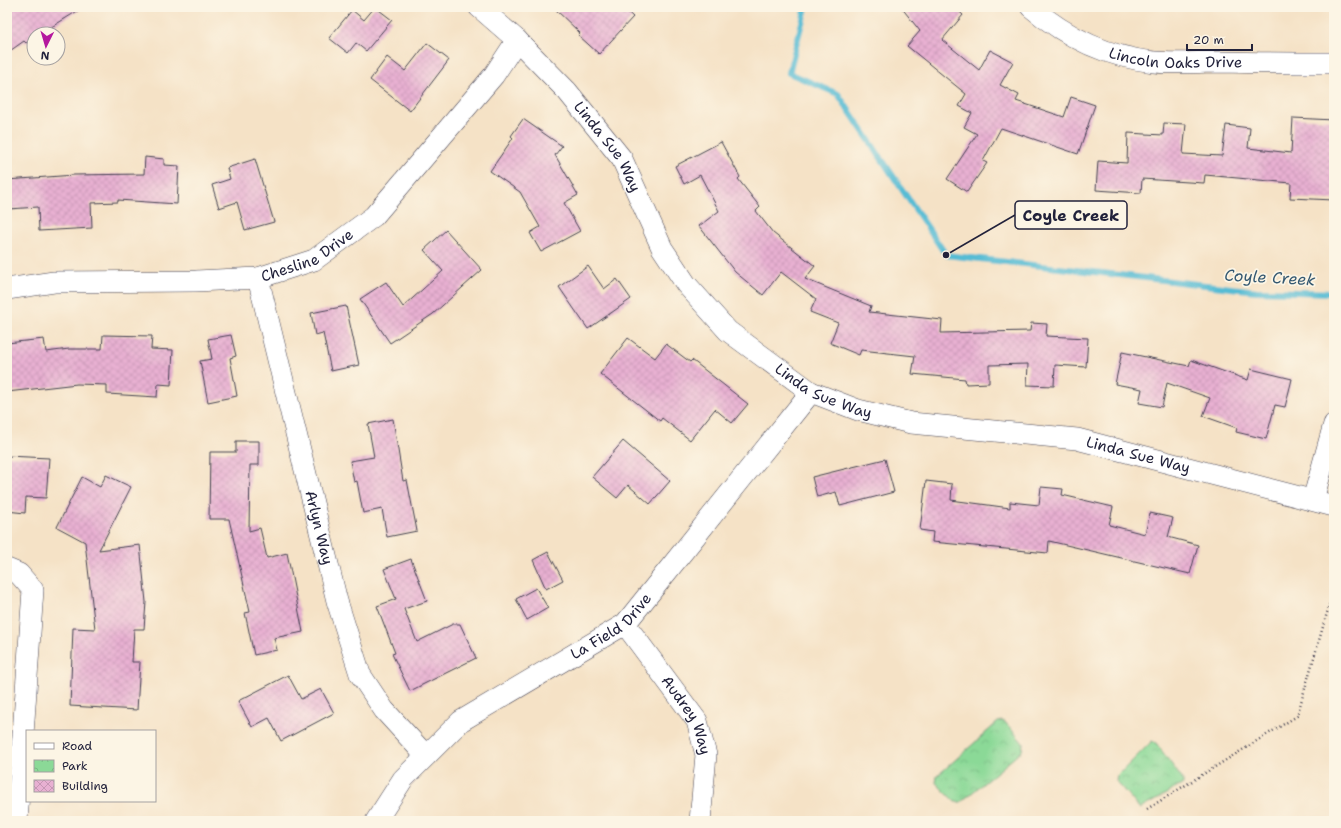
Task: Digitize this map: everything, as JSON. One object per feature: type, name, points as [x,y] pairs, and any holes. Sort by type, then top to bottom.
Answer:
[{"type":"street","name":"Linda Sue Way","points":[[479,7],[517,40],[567,91],[622,159],[662,248],[686,284],[728,332],[811,392],[858,410],[911,423],[1077,439],[1334,506]]},
{"type":"street","name":"Lincoln Oaks Drive","points":[[1031,7],[1044,19],[1070,35],[1096,48],[1125,57],[1155,62],[1334,64]]},
{"type":"street","name":"Chesline Drive","points":[[7,289],[54,282],[196,281],[258,278],[314,260],[374,216],[494,75],[517,40]]},
{"type":"street","name":"Arlyn Way","points":[[258,278],[337,601],[360,674],[384,710],[426,756]]},
{"type":"street","name":"La Field Drive","points":[[376,821],[403,779],[461,721],[625,624],[811,392]]},
{"type":"street","points":[[1313,500],[1334,424]]},
{"type":"street","points":[[7,569],[19,574],[33,590],[17,821]]},
{"type":"street","name":"Audrey Way","points":[[625,624],[697,720],[706,755],[700,821]]},
{"type":"path","points":[[1147,809],[1297,716],[1334,589]]},
{"type":"green space","points":[[998,722],[1005,722],[1023,743],[1022,751],[961,802],[955,802],[936,783],[937,776]]},
{"type":"green space","points":[[1152,741],[1156,743],[1183,780],[1183,784],[1140,809],[1116,781],[1117,776]]},
{"type":"building","points":[[13,7],[84,7],[53,26],[26,26],[26,43],[24,41],[7,53],[7,11]]},
{"type":"building","points":[[375,7],[392,20],[366,51],[356,43],[348,53],[329,38],[352,10],[364,20]]},
{"type":"building","points":[[553,7],[622,7],[633,17],[599,54],[578,35],[580,33]]},
{"type":"building","points":[[901,7],[954,7],[963,15],[942,40],[979,70],[990,50],[1013,62],[1000,85],[1019,95],[1016,101],[1064,117],[1071,97],[1095,105],[1078,154],[1001,128],[983,161],[987,163],[967,192],[947,179],[977,134],[964,127],[972,113],[959,106],[966,94],[907,46],[920,31]]},
{"type":"building","points":[[427,43],[449,60],[410,111],[370,80],[387,57],[405,71]]},
{"type":"building","points":[[1293,118],[1334,120],[1332,157],[1334,157],[1334,200],[1290,198],[1291,183],[1205,175],[1204,183],[1142,179],[1141,193],[1096,190],[1098,161],[1127,163],[1128,133],[1163,135],[1164,123],[1186,124],[1183,154],[1222,156],[1226,125],[1250,128],[1248,148],[1291,153]]},
{"type":"building","points":[[523,119],[562,146],[555,155],[578,195],[564,203],[580,231],[541,252],[530,233],[540,227],[520,192],[490,171],[513,138],[511,136]]},
{"type":"building","points":[[721,142],[740,177],[738,179],[760,207],[756,211],[773,233],[815,266],[805,279],[871,306],[869,312],[942,320],[941,333],[1030,331],[1031,323],[1047,324],[1046,336],[1088,338],[1086,367],[1055,365],[1054,386],[1027,385],[1028,364],[989,365],[989,383],[966,384],[965,379],[912,374],[915,356],[861,350],[859,355],[830,343],[838,323],[810,312],[816,299],[781,272],[763,295],[735,272],[699,226],[719,211],[700,175],[684,184],[675,166]]},
{"type":"building","points":[[145,157],[164,159],[164,165],[179,166],[177,204],[118,200],[118,202],[91,203],[92,228],[39,231],[38,207],[9,209],[7,180],[74,175],[144,174]]},
{"type":"building","points":[[255,159],[274,222],[245,230],[237,202],[219,208],[212,185],[230,179],[227,168]]},
{"type":"building","points":[[446,230],[482,270],[433,314],[390,343],[360,299],[386,282],[403,307],[443,271],[424,250]]},
{"type":"building","points":[[588,266],[604,289],[617,279],[631,299],[588,329],[559,287]]},
{"type":"building","points":[[346,306],[359,365],[331,371],[323,333],[315,335],[311,313]]},
{"type":"building","points":[[103,335],[152,336],[151,349],[173,350],[171,385],[158,384],[157,397],[107,394],[107,385],[77,384],[7,392],[7,343],[44,339],[46,352],[69,349],[102,349]]},
{"type":"building","points":[[231,335],[236,356],[230,358],[237,396],[208,402],[200,361],[212,359],[208,339]]},
{"type":"building","points":[[628,338],[655,358],[666,344],[690,362],[692,360],[748,404],[732,423],[715,409],[690,440],[662,418],[660,421],[600,374]]},
{"type":"building","points":[[1122,352],[1189,366],[1191,360],[1248,380],[1251,369],[1292,379],[1285,407],[1275,405],[1266,439],[1236,432],[1237,428],[1203,416],[1210,398],[1167,383],[1162,407],[1139,403],[1142,389],[1115,384]]},
{"type":"building","points":[[393,419],[403,481],[407,480],[417,531],[387,537],[382,509],[363,513],[357,481],[354,482],[350,461],[374,457],[368,424]]},
{"type":"building","points":[[236,441],[259,441],[259,465],[250,465],[249,531],[260,528],[267,558],[287,553],[303,632],[274,638],[277,650],[254,655],[245,613],[250,612],[229,519],[209,519],[210,452],[236,452]]},
{"type":"building","points":[[623,441],[670,481],[650,504],[628,485],[617,498],[592,477]]},
{"type":"building","points":[[7,456],[49,458],[46,498],[26,497],[25,513],[7,511]]},
{"type":"building","points":[[885,459],[894,492],[840,506],[836,492],[817,497],[812,477]]},
{"type":"building","points":[[106,475],[131,487],[99,550],[140,545],[146,602],[144,629],[134,629],[132,662],[140,662],[137,710],[70,706],[73,628],[95,629],[85,542],[57,527],[82,477],[100,487]]},
{"type":"building","points":[[926,481],[952,484],[951,500],[1010,508],[1010,502],[1039,505],[1041,487],[1063,489],[1062,495],[1113,507],[1109,525],[1145,534],[1150,513],[1173,518],[1168,537],[1198,545],[1190,574],[1049,541],[1048,553],[932,542],[933,532],[920,530]]},
{"type":"building","points":[[548,552],[563,580],[546,589],[533,560]]},
{"type":"building","points":[[411,559],[427,601],[404,609],[417,642],[453,624],[460,624],[476,658],[410,691],[392,654],[395,653],[377,606],[396,599],[384,569]]},
{"type":"building","points":[[536,588],[548,608],[527,620],[516,599]]},
{"type":"building","points":[[288,675],[301,699],[321,689],[334,713],[281,741],[269,718],[252,727],[238,701]]},
{"type":"waterway","name":"Coyle Creek","points":[[806,7],[789,73],[838,94],[946,255],[1257,291],[1334,293]]},
{"type":"place","name":"Coyle Creek","points":[[946,255]]}]
